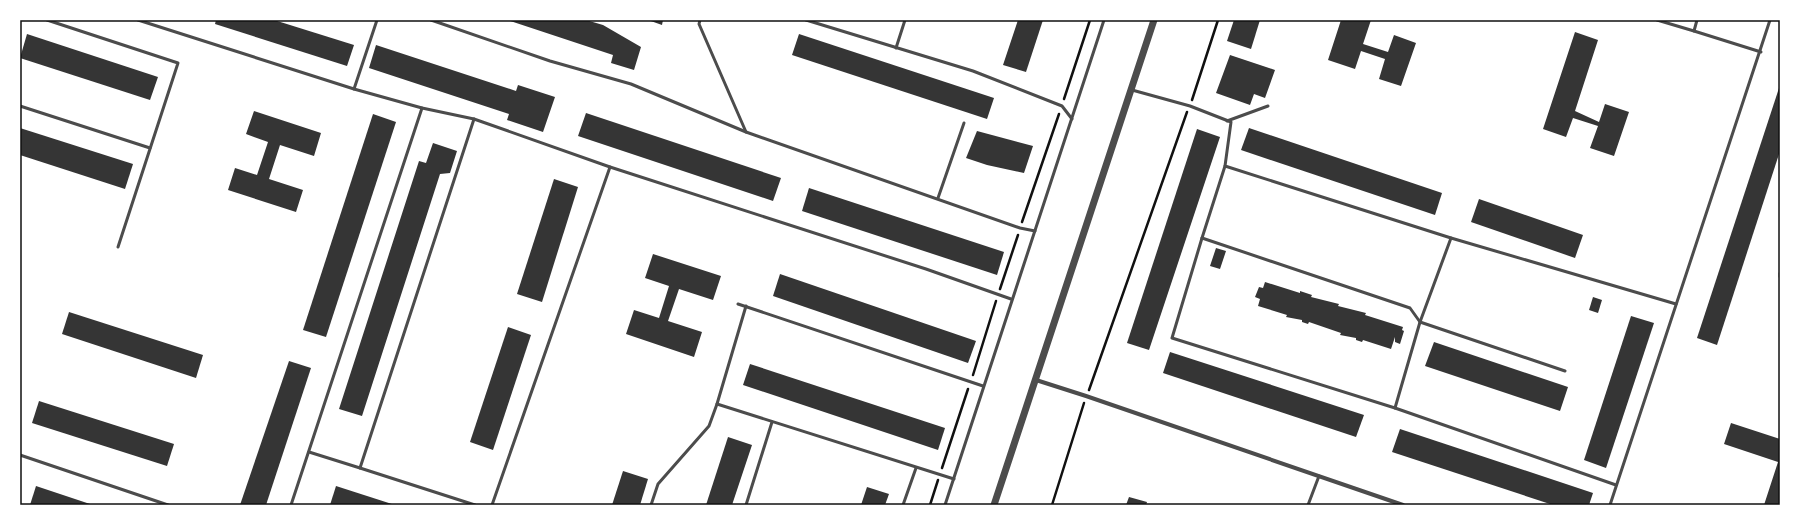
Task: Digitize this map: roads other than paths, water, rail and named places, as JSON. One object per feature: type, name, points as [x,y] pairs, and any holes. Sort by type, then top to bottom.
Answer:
[{"type":"street","points":[[994,505],[1154,20]]},
{"type":"street","points":[[1036,380],[1402,505]]},
{"type":"lane","points":[[47,20],[178,63],[118,247]]},
{"type":"lane","points":[[138,20],[354,89],[422,108],[474,119],[610,166],[918,266],[1011,299]]},
{"type":"lane","points":[[354,89],[377,20]]},
{"type":"lane","points":[[431,20],[550,61],[631,84],[746,132],[1020,228],[1035,231]]},
{"type":"lane","points":[[700,20],[699,24],[746,132]]},
{"type":"lane","points":[[806,20],[819,22],[896,48],[973,71],[1062,106],[1072,119]]},
{"type":"lane","points":[[896,48],[905,20]]},
{"type":"lane","points":[[945,505],[1011,299],[1035,231],[1104,20]]},
{"type":"lane","points":[[1657,20],[1761,52]]},
{"type":"lane","points":[[1694,31],[1698,20]]},
{"type":"lane","points":[[1610,505],[1761,52],[1770,20]]},
{"type":"lane","points":[[1132,90],[1190,106],[1231,122],[1225,166],[1172,338],[1395,408],[1616,485]]},
{"type":"lane","points":[[20,106],[150,148]]},
{"type":"lane","points":[[1227,121],[1268,106]]},
{"type":"lane","points":[[291,505],[422,108]]},
{"type":"lane","points":[[360,468],[474,119]]},
{"type":"lane","points":[[938,198],[964,124]]},
{"type":"lane","points":[[492,505],[610,166]]},
{"type":"lane","points":[[1225,166],[1451,238],[1676,304]]},
{"type":"lane","points":[[1202,238],[1410,308],[1420,322],[1565,371]]},
{"type":"lane","points":[[1395,408],[1420,322],[1451,238]]},
{"type":"lane","points":[[738,304],[983,386]]},
{"type":"lane","points":[[652,505],[658,484],[708,426],[746,306]]},
{"type":"lane","points":[[716,404],[939,476],[954,479]]},
{"type":"lane","points":[[746,505],[772,422]]},
{"type":"lane","points":[[309,452],[475,505]]},
{"type":"lane","points":[[20,455],[168,505]]},
{"type":"lane","points":[[903,505],[916,468]]},
{"type":"lane","points":[[1308,505],[1319,476]]}]
